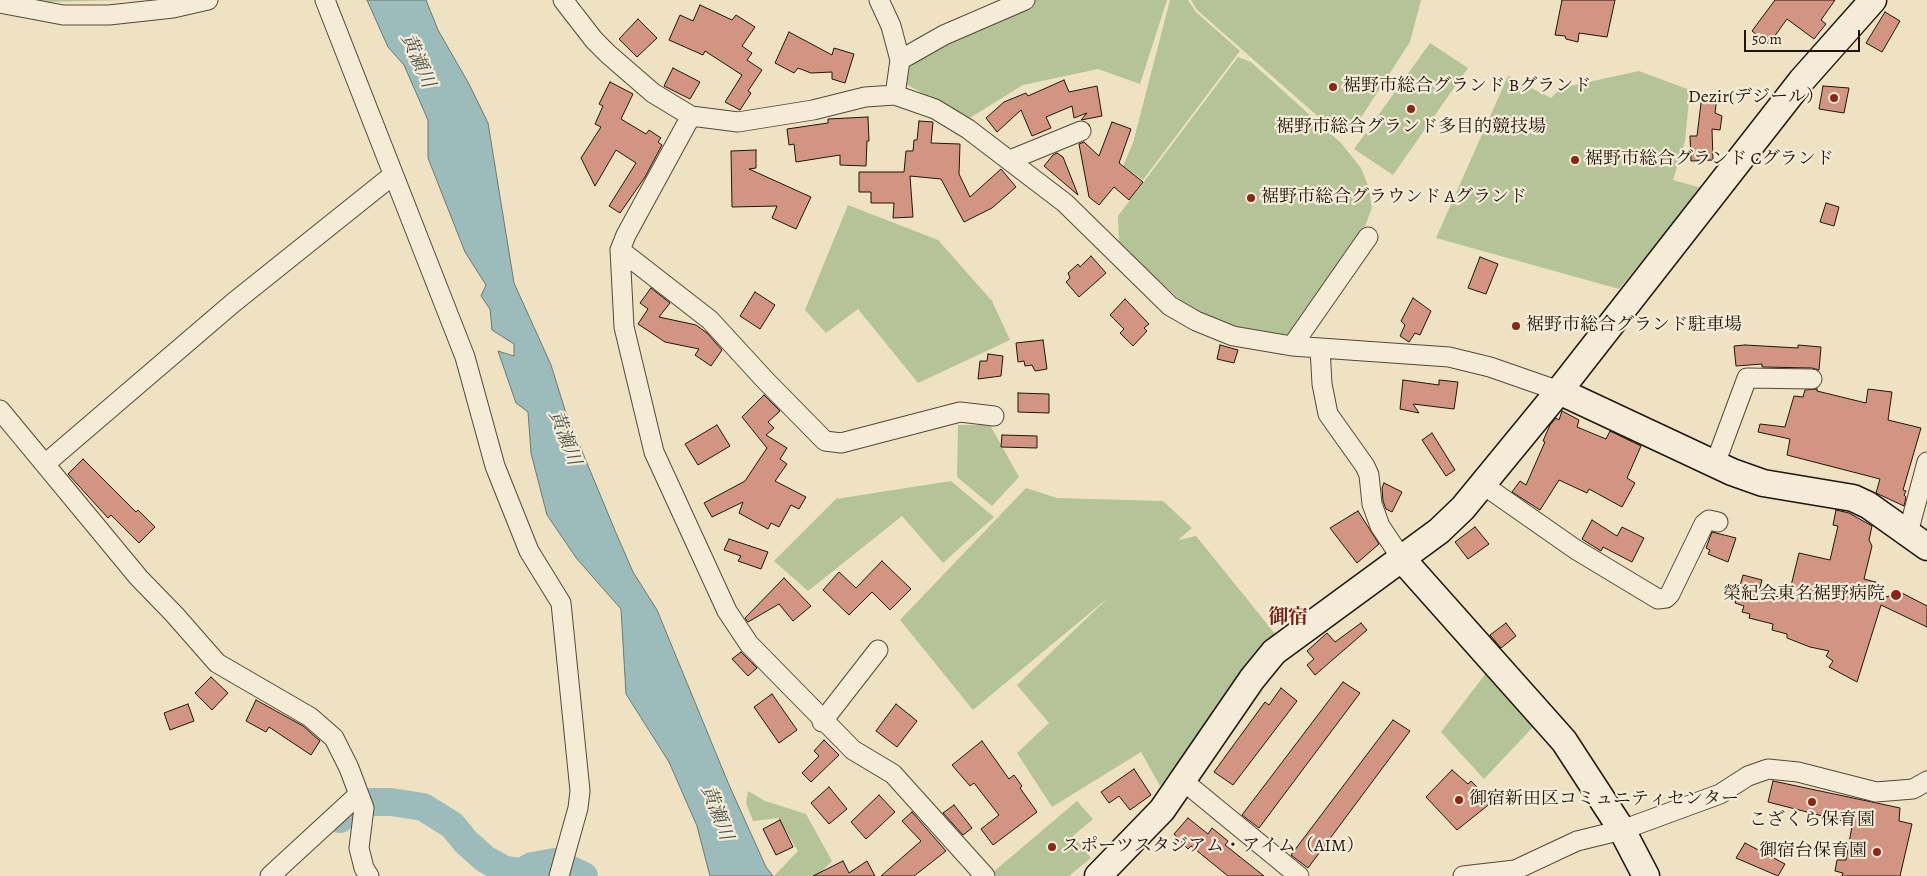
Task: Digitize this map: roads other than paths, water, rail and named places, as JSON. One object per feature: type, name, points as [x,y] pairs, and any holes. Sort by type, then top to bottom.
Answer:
[{"type":"street","points":[[0,3],[63,15],[109,15],[173,8],[208,0]]},
{"type":"street","points":[[325,0],[465,357],[495,466],[529,551],[561,603],[580,791],[578,808],[561,869]]},
{"type":"street","points":[[563,0],[594,40],[608,54],[653,93],[691,116],[738,122],[813,110],[865,96],[895,95],[935,109],[968,129],[1065,204],[1170,306],[1196,321],[1233,336],[1292,346],[1449,358],[1490,367],[1559,391],[1714,464],[1763,482],[1853,498],[1868,505],[1917,540],[1927,462]]},
{"type":"street","points":[[879,0],[891,26],[900,60],[895,95]]},
{"type":"street","points":[[900,60],[944,35],[1026,0]]},
{"type":"street","points":[[1098,876],[1148,826],[1252,679],[1274,652],[1439,531],[1463,508],[1559,391],[1802,80],[1874,0]]},
{"type":"street","points":[[691,116],[626,235],[620,250],[624,327],[654,452],[727,611],[749,644],[822,722],[853,750],[893,774],[985,876]]},
{"type":"street","points":[[1010,160],[1081,131]]},
{"type":"street","points":[[45,464],[233,304],[393,175]]},
{"type":"street","points":[[1292,346],[1368,237]]},
{"type":"street","points":[[620,250],[710,320],[765,380],[826,441],[841,443],[960,412],[994,416]]},
{"type":"street","points":[[1320,348],[1322,384],[1328,414],[1365,466],[1369,475],[1372,504],[1380,526],[1402,559],[1564,741],[1622,830],[1646,876]]},
{"type":"street","points":[[1714,464],[1747,378],[1812,379]]},
{"type":"street","points":[[0,410],[139,578],[218,663],[310,716],[334,738],[349,768],[360,800],[359,848],[364,868],[369,876]]},
{"type":"street","points":[[1482,484],[1575,549],[1658,599],[1666,598],[1670,594],[1704,524],[1709,520],[1718,522]]},
{"type":"street","points":[[822,722],[878,650]]},
{"type":"street","points":[[1463,876],[1515,870],[1577,840],[1622,830],[1720,794],[1748,776],[1768,769],[1798,772],[1876,792],[1913,789],[1927,781]]},
{"type":"street","points":[[1182,780],[1299,876]]},
{"type":"street","points":[[270,876],[360,800]]},
{"type":"water","name":"黄瀬川","points":[[367,0],[426,0],[438,30],[469,84],[488,123],[514,283],[551,365],[565,410],[633,572],[657,610],[729,785],[766,867],[773,876],[710,876],[697,826],[669,762],[626,694],[621,609],[577,559],[547,515],[531,453],[528,412],[516,403],[498,351],[514,356],[514,344],[492,330],[490,309],[481,296],[486,285],[465,252],[428,158],[428,120],[404,65],[388,47]]},
{"type":"waterway","points":[[340,819],[354,806],[371,802],[391,802],[423,807],[452,825],[466,842],[485,859],[505,870],[521,872],[532,866],[555,862],[584,876]]},
{"type":"place","name":"裾野市総合グランド Bグランド","points":[[1333,87]]},
{"type":"place","name":"Dezir(デジール）","points":[[1834,98]]},
{"type":"place","name":"裾野市総合グランド多目的競技場","points":[[1411,109]]},
{"type":"place","name":"裾野市総合グランド Cグランド","points":[[1575,160]]},
{"type":"place","name":"裾野市総合グラウンド Aグランド","points":[[1251,198]]},
{"type":"place","name":"裾野市総合グランド駐車場","points":[[1516,326]]},
{"type":"place","name":"榮紀会東名裾野病院","points":[[1896,595]]},
{"type":"place","name":"御宿新田区コミュニティセンター","points":[[1459,800]]},
{"type":"place","name":"こざくら保育園","points":[[1812,802]]},
{"type":"place","name":"スポーツスタジアム・アイム（AIM）","points":[[1052,847]]},
{"type":"place","name":"御宿台保育園","points":[[1877,852]]},
{"type":"district","name":"御宿","points":[[1288,618]]}]
